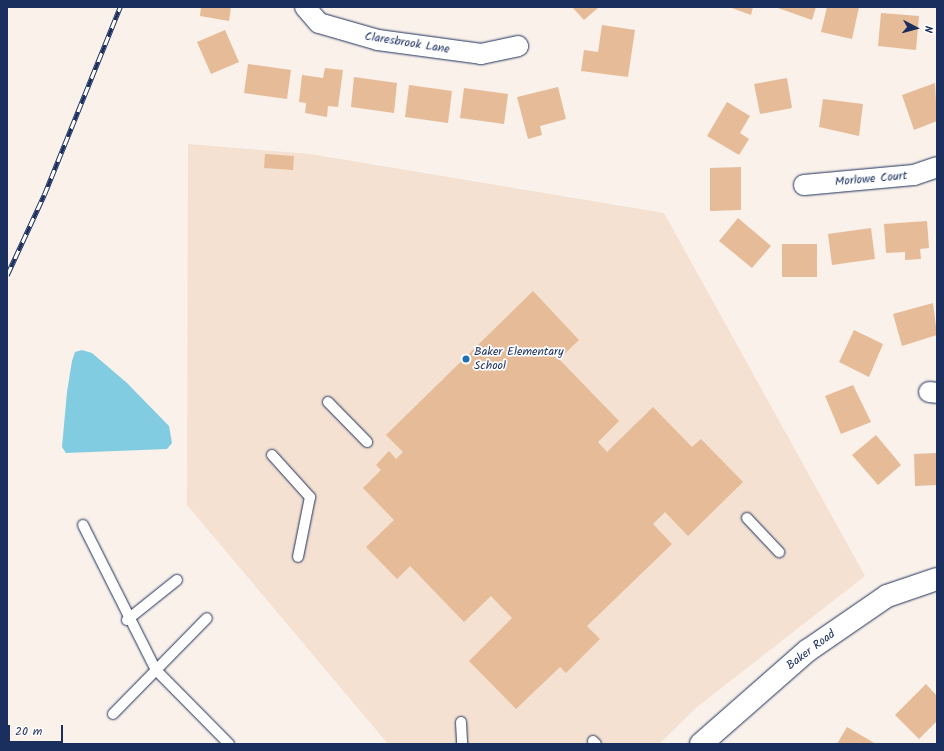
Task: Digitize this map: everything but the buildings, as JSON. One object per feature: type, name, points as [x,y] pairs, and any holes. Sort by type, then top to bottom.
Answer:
[{"type":"main road","name":"Baker Road","points":[[701,744],[807,651],[887,596],[937,579]]},
{"type":"street","name":"Claresbrook Lane","points":[[305,7],[319,23],[378,40],[481,54],[518,46]]},
{"type":"street","name":"Morlowe Court","points":[[804,185],[914,175],[937,167]]},
{"type":"lane","points":[[328,402],[367,442]]},
{"type":"lane","points":[[272,455],[310,497],[298,557]]},
{"type":"lane","points":[[747,518],[779,552]]},
{"type":"lane","points":[[83,525],[127,620],[156,670],[229,744]]},
{"type":"lane","points":[[127,620],[177,580]]},
{"type":"lane","points":[[113,714],[206,618]]},
{"type":"lane","points":[[461,722],[462,744]]},
{"type":"shaded area","name":"Baker Elementary School","points":[[188,144],[310,154],[664,213],[865,576],[697,707],[659,744],[388,744],[187,505]]},
{"type":"water","points":[[82,350],[92,353],[127,383],[169,426],[172,443],[167,449],[66,453],[62,447],[67,392],[75,352]]},
{"type":"railway","points":[[7,275],[44,195],[120,7]]},
{"type":"place","name":"Baker Elementary School","points":[[466,359]]}]
